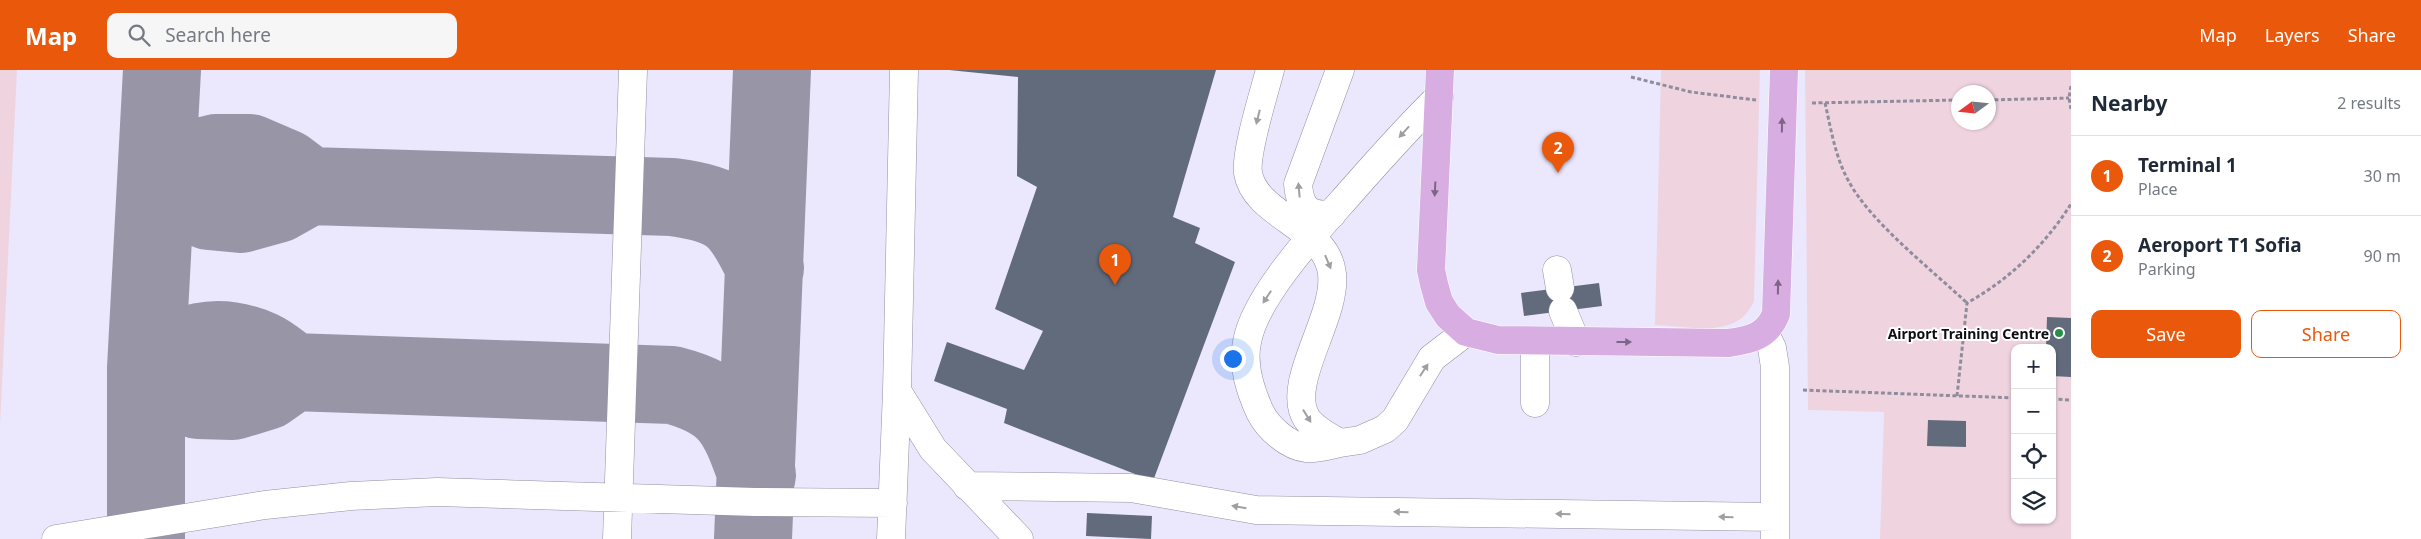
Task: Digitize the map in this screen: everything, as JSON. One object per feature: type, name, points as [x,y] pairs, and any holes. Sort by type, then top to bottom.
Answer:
[{"type":"main road","points":[[1440,70],[1431,270],[1439,302],[1448,316],[1466,332],[1498,340],[1728,343],[1750,340],[1764,332],[1772,323],[1778,304],[1784,70]]},
{"type":"lane","points":[[616,539],[633,70]]},
{"type":"lane","points":[[891,539],[897,391],[904,70]]},
{"type":"lane","points":[[1270,70],[1249,152],[1249,178],[1251,186],[1259,197],[1311,238],[1330,259],[1333,287],[1331,302],[1303,378],[1302,407],[1307,419],[1320,432],[1340,443]]},
{"type":"lane","points":[[1332,214],[1313,214],[1307,210],[1299,196],[1298,184],[1340,70]]},
{"type":"lane","points":[[1439,97],[1408,127],[1288,265],[1259,310],[1246,343],[1246,366],[1251,393],[1263,418],[1274,430],[1290,442],[1306,448],[1360,440],[1385,429],[1395,420],[1432,358],[1466,332]]},
{"type":"lane","points":[[1560,290],[1576,342]]},
{"type":"lane","points":[[967,486],[1132,488],[1256,510],[1775,528],[1774,357],[1764,332]]},
{"type":"lane","points":[[1535,403],[1536,341]]},
{"type":"lane","points":[[897,391],[933,449],[1019,539]]},
{"type":"lane","points":[[56,539],[265,505],[351,496],[437,492],[618,498],[893,503]]},
{"type":"path","points":[[1631,77],[1691,92],[1747,99]]},
{"type":"path","points":[[2071,86],[2069,98],[2071,109]]},
{"type":"path","points":[[1996,100],[2069,98]]},
{"type":"path","points":[[1951,100],[1825,103],[1837,155],[1848,180],[1866,208],[1967,303]]},
{"type":"path","points":[[1967,303],[1994,288],[2030,256],[2071,204]]},
{"type":"path","points":[[1957,396],[1967,303]]},
{"type":"path","points":[[1775,389],[2011,398]]},
{"type":"path","points":[[2056,399],[2071,400]]},
{"type":"shaded area","points":[[0,70],[17,70],[0,426]]},
{"type":"shaded area","points":[[1661,70],[1760,70],[1754,301],[1747,313],[1737,321],[1725,326],[1697,328],[1655,325]]},
{"type":"shaded area","points":[[1805,70],[2071,70],[2071,539],[1880,539],[1884,412],[1808,410]]},
{"type":"building","points":[[949,70],[1216,70],[1173,217],[1200,228],[1195,243],[1235,262],[1153,481],[1004,423],[1007,409],[934,381],[947,342],[1024,370],[1043,331],[995,309],[1037,187],[1017,176],[1018,77]]},
{"type":"building","points":[[1599,283],[1602,306],[1524,316],[1521,293]]},
{"type":"building","name":"Airport Training Centre","points":[[2047,317],[2071,318],[2071,377],[2056,376],[2056,344],[2046,344]]},
{"type":"building","points":[[1928,420],[1966,421],[1966,447],[1927,446]]},
{"type":"building","points":[[1087,513],[1152,516],[1151,539],[1086,536]]},
{"type":"taxiway","points":[[146,539],[146,368],[162,70]]},
{"type":"taxiway","points":[[753,539],[772,70]]},
{"type":"taxiway","points":[[309,186],[285,168],[250,153],[216,153],[184,161],[157,180],[179,199],[209,211],[241,214],[277,204],[309,186],[672,197],[708,204],[721,209],[731,216],[748,236],[765,268]]},
{"type":"taxiway","points":[[293,372],[261,350],[245,344],[215,340],[201,342],[174,351],[146,368],[172,389],[198,400],[233,401],[266,391],[293,372],[672,385],[707,398],[729,416],[744,441],[757,475]]},
{"type":"place","name":"Aeroport T1 Sofia","points":[[1558,173]]},
{"type":"place","name":"Terminal 1","points":[[1115,285]]},
{"type":"place","name":"Airport Training Centre","points":[[2059,333]]}]
